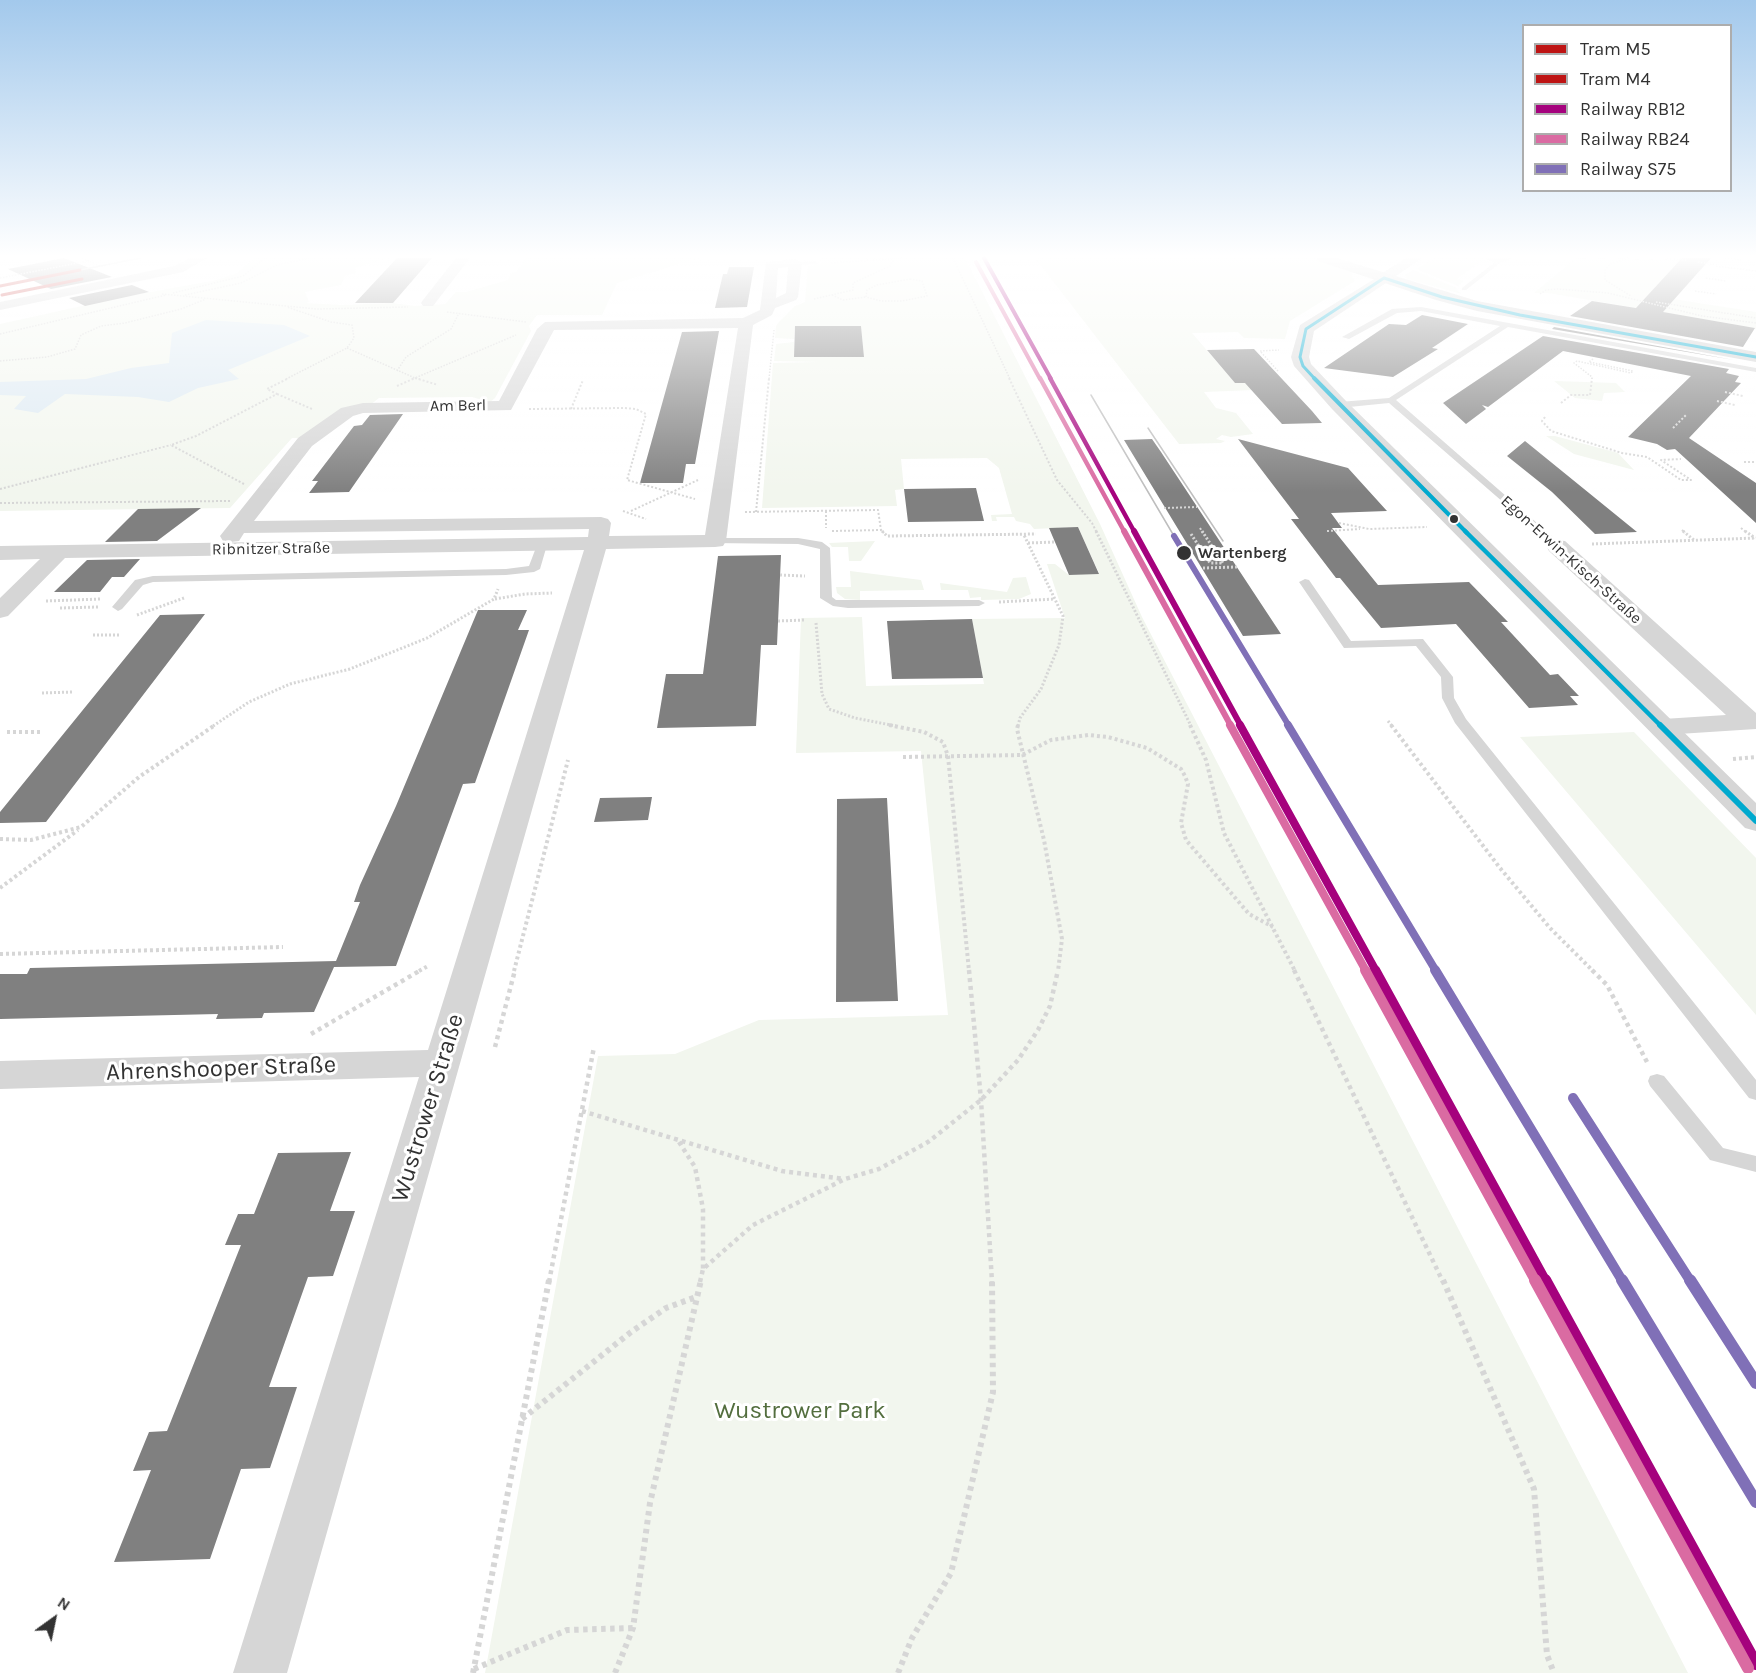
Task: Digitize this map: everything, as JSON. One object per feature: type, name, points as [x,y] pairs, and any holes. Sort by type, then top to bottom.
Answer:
[{"type":"main road","points":[[1638,336],[1756,357]]},
{"type":"street","name":"Am Berl","points":[[219,550],[305,442],[347,412],[363,408],[505,406],[542,336]]},
{"type":"street","points":[[715,541],[744,336]]},
{"type":"street","points":[[1304,336],[1300,357],[1303,366],[1339,405],[1756,821]]},
{"type":"street","name":"Ribnitzer Straße","points":[[239,527],[601,523],[597,543]]},
{"type":"street","name":"Ribnitzer Straße","points":[[0,553],[715,541]]},
{"type":"street","name":"Wustrower Straße","points":[[260,1673],[597,543]]},
{"type":"street","name":"Egon-Erwin-Kisch-Straße","points":[[1557,546],[1754,724]]},
{"type":"street","points":[[5,606],[59,552]]},
{"type":"street","name":"Egon-Erwin-Kisch-Straße","points":[[1663,727],[1754,724]]},
{"type":"street","name":"Ahrenshooper Straße","points":[[0,1075],[441,1063]]},
{"type":"lane","points":[[1339,405],[1391,400],[1489,336]]},
{"type":"lane","points":[[1562,336],[1756,370]]},
{"type":"lane","name":"Egon-Erwin-Kisch-Straße","points":[[1391,400],[1403,407],[1557,546]]},
{"type":"lane","points":[[715,541],[798,541],[818,544],[825,548],[826,598],[833,603],[848,605],[979,603]]},
{"type":"lane","name":"Ribnitzer Straße","points":[[135,587],[140,582],[153,579],[506,572],[534,569],[542,545]]},
{"type":"lane","points":[[1305,582],[1348,645],[1419,642],[1447,677],[1448,698],[1460,720],[1756,1093]]},
{"type":"lane","points":[[118,607],[135,587]]},
{"type":"lane","points":[[1657,1081],[1717,1154],[1756,1164]]},
{"type":"path","points":[[0,361],[47,357],[75,349],[81,336]]},
{"type":"path","points":[[0,489],[171,445],[196,436],[277,394],[267,389],[347,348],[354,336]]},
{"type":"path","points":[[397,371],[406,357],[440,336]]},
{"type":"path","points":[[416,378],[513,336]]},
{"type":"path","points":[[756,512],[773,336]]},
{"type":"path","points":[[990,336],[1057,480],[1092,523],[1176,693],[1206,760],[1224,833],[1274,928],[1429,1249],[1534,1489],[1547,1655],[1554,1673]]},
{"type":"path","points":[[347,348],[397,371],[438,385]]},
{"type":"path","points":[[1561,403],[1571,395],[1590,395],[1592,377],[1574,363],[1577,361],[1632,373],[1633,370],[1589,362],[1595,357]]},
{"type":"path","points":[[571,409],[583,380]]},
{"type":"path","points":[[1725,392],[1743,396]]},
{"type":"path","points":[[1717,401],[1735,405]]},
{"type":"path","points":[[519,409],[624,408],[636,409],[646,414],[627,480],[695,499]]},
{"type":"path","points":[[1673,428],[1686,415]]},
{"type":"path","points":[[1545,417],[1542,421],[1551,431],[1622,453],[1647,457],[1681,480],[1691,480],[1661,460],[1681,459]]},
{"type":"path","points":[[171,445],[245,484],[238,492]]},
{"type":"path","points":[[1744,462],[1756,462]]},
{"type":"path","points":[[631,511],[698,479]]},
{"type":"path","points":[[0,503],[232,501]]},
{"type":"path","points":[[1164,508],[1197,507]]},
{"type":"path","points":[[719,518],[738,518],[739,512],[878,510],[881,530],[886,536],[1036,534]]},
{"type":"path","points":[[826,511],[826,531],[881,530]]},
{"type":"path","points":[[1339,523],[1369,529]]},
{"type":"path","points":[[1327,531],[1433,527]]},
{"type":"path","points":[[1200,528],[1223,563],[1216,563],[1210,563],[1191,534],[1202,534],[1208,542],[1218,559],[1224,567]]},
{"type":"path","points":[[1741,528],[1756,538]]},
{"type":"path","points":[[1682,530],[1695,541]]},
{"type":"path","points":[[703,1269],[753,1225],[845,1179],[879,1169],[928,1142],[981,1100],[1018,1060],[1038,1030],[1050,1006],[1058,975],[1062,939],[1055,891],[1017,729],[1020,718],[1041,689],[1059,645],[1063,616],[1024,535]]},
{"type":"path","points":[[1557,546],[1756,538]]},
{"type":"path","points":[[1028,543],[1055,542]]},
{"type":"path","points":[[1203,568],[1237,567]]},
{"type":"path","points":[[494,599],[506,572]]},
{"type":"path","points":[[780,575],[805,576]]},
{"type":"path","points":[[5,606],[33,595],[39,601],[96,600],[117,594],[122,588],[135,587]]},
{"type":"path","points":[[0,888],[81,827],[139,777],[249,702],[290,684],[350,669],[427,638],[494,599],[525,594],[552,594]]},
{"type":"path","points":[[136,616],[189,596]]},
{"type":"path","points":[[979,603],[1055,599]]},
{"type":"path","points":[[60,608],[118,607]]},
{"type":"path","points":[[778,621],[805,620]]},
{"type":"path","points":[[816,623],[822,694],[829,708],[855,718],[924,732],[943,742],[948,756],[981,1100],[992,1252],[993,1392],[951,1573],[912,1638],[898,1673]]},
{"type":"path","points":[[93,635],[120,635]]},
{"type":"path","points":[[42,693],[73,692]]},
{"type":"path","points":[[1388,721],[1500,868],[1550,928],[1607,985],[1657,1081]]},
{"type":"path","points":[[7,732],[40,732]]},
{"type":"path","points":[[903,757],[1022,755],[1051,740],[1089,735],[1108,737],[1147,748],[1180,769],[1188,784],[1181,822],[1186,840],[1249,914],[1274,928]]},
{"type":"path","points":[[495,1047],[568,760]]},
{"type":"path","points":[[0,838],[31,840],[81,827]]},
{"type":"path","points":[[0,954],[283,947]]},
{"type":"path","points":[[311,1034],[428,966]]},
{"type":"path","points":[[473,1671],[594,1047]]},
{"type":"path","points":[[582,1111],[782,1171],[845,1179]]},
{"type":"path","points":[[615,1673],[633,1628],[650,1503],[703,1269],[703,1209],[695,1167],[678,1141]]},
{"type":"path","points":[[522,1419],[640,1326],[666,1308],[696,1297]]},
{"type":"path","points":[[473,1671],[567,1630],[633,1628]]},
{"type":"green space","points":[[0,336],[528,336],[495,398],[490,402],[472,397],[379,398],[370,405],[303,438],[292,438],[230,508],[0,511]]},
{"type":"green space","points":[[775,336],[794,336],[794,339],[775,338]]},
{"type":"green space","name":"Wustrower Park","points":[[862,336],[1005,336],[1100,524],[1142,617],[1688,1673],[485,1673],[598,1056],[675,1054],[759,1020],[948,1015],[921,751],[796,753],[801,618],[862,617],[866,686],[984,684],[972,619],[1065,618],[1047,564],[1055,564],[1069,575],[1099,573],[1078,527],[1034,529],[1030,524],[1016,521],[1014,517],[996,517],[997,521],[992,521],[991,515],[1012,514],[999,468],[987,458],[901,459],[904,489],[895,490],[897,506],[762,508],[773,363],[818,362],[774,361],[776,344],[794,342],[794,357],[864,356]]},
{"type":"green space","points":[[1095,336],[1195,336],[1235,383],[1280,382],[1279,389],[1204,392],[1216,408],[1236,413],[1253,434],[1231,437],[1222,435],[1216,439],[1225,441],[1221,443],[1179,444]]},
{"type":"green space","points":[[1242,336],[1286,336],[1285,339]]},
{"type":"green space","points":[[1554,381],[1616,383],[1625,392],[1604,393],[1602,401],[1575,398]]},
{"type":"green space","points":[[1546,436],[1555,436],[1618,453],[1634,470],[1574,454]]},
{"type":"green space","points":[[875,541],[861,561],[849,561],[848,547],[832,547],[829,543]]},
{"type":"green space","points":[[850,571],[921,580],[924,590],[860,591],[860,600],[845,599],[837,593],[836,587],[851,587]]},
{"type":"green space","points":[[1026,577],[1031,594],[1019,599],[970,598],[968,590],[941,590],[940,583],[1007,592],[1013,578]]},
{"type":"green space","points":[[1634,732],[1756,858],[1756,1015],[1520,737]]},
{"type":"shaded area","points":[[172,336],[310,336],[228,370],[239,379],[198,388],[169,402],[138,397],[65,394],[38,413],[14,409],[26,396],[0,395],[0,382],[86,379],[131,368],[169,363]]},
{"type":"building","points":[[681,336],[718,336],[695,464],[686,464],[683,483],[640,483]]},
{"type":"building","points":[[795,336],[862,336],[864,357],[794,357]]},
{"type":"building","points":[[1371,336],[1450,336],[1432,348],[1438,349],[1393,377],[1324,368]]},
{"type":"building","points":[[1543,336],[1729,369],[1726,373],[1739,376],[1735,382],[1741,383],[1689,438],[1756,483],[1756,523],[1675,449],[1667,450],[1657,444],[1628,437],[1691,376],[1563,351],[1488,407],[1482,405],[1486,409],[1466,424],[1443,403]]},
{"type":"building","points":[[1594,336],[1603,336],[1734,360]]},
{"type":"building","points":[[1682,336],[1750,336],[1743,347]]},
{"type":"building","points":[[1254,349],[1322,423],[1282,424],[1245,383],[1235,383],[1207,350]]},
{"type":"building","points":[[403,414],[349,492],[309,493],[318,481],[312,481],[354,426],[362,425],[370,415]]},
{"type":"building","points":[[1152,439],[1281,634],[1243,636],[1124,440]]},
{"type":"building","points":[[1238,439],[1348,468],[1387,511],[1331,513],[1342,528],[1332,528],[1378,585],[1469,582],[1508,622],[1501,622],[1550,675],[1558,674],[1579,696],[1570,696],[1578,705],[1529,708],[1456,624],[1381,628],[1340,578],[1336,578],[1291,519],[1299,519]]},
{"type":"building","points":[[1525,441],[1637,532],[1595,534],[1552,492],[1507,456]]},
{"type":"building","points":[[976,488],[984,521],[908,522],[904,489]]},
{"type":"building","points":[[201,508],[157,541],[105,542],[138,509]]},
{"type":"building","points":[[1078,527],[1099,574],[1069,575],[1049,528]]},
{"type":"building","points":[[781,555],[777,645],[761,645],[756,726],[657,728],[666,674],[703,674],[718,556]]},
{"type":"building","points":[[140,559],[124,577],[112,577],[100,592],[54,592],[87,560]]},
{"type":"building","points":[[478,610],[527,610],[518,630],[529,630],[475,783],[463,784],[396,966],[334,967],[314,1012],[264,1013],[262,1018],[216,1019],[218,1014],[0,1019],[0,974],[27,974],[30,968],[336,961],[360,902],[354,902],[360,885],[396,806]]},
{"type":"building","points":[[205,614],[46,822],[0,823],[0,812],[160,615]]},
{"type":"building","points":[[972,619],[983,678],[892,679],[887,621]]},
{"type":"building","points":[[652,797],[648,820],[594,822],[600,798]]},
{"type":"building","points":[[887,798],[898,1001],[836,1002],[837,799]]},
{"type":"building","points":[[351,1152],[330,1211],[355,1211],[333,1276],[308,1277],[269,1387],[297,1387],[270,1468],[241,1469],[210,1559],[114,1562],[151,1470],[133,1471],[149,1432],[167,1431],[241,1245],[225,1245],[238,1214],[254,1214],[278,1153]]},
{"type":"tram line","points":[[1091,395],[1174,536]]},
{"type":"tram line","points":[[1148,428],[1223,541]]},
{"type":"rail line","name":"RB24","points":[[1017,336],[1748,1668]]},
{"type":"rail line","name":"RB12","points":[[1027,336],[1756,1664]]},
{"type":"rail line","name":"S75","points":[[1174,536],[1756,1502]]},
{"type":"rail line","name":"S75","points":[[1573,1098],[1756,1383]]},
{"type":"transit line","points":[[1304,336],[1300,357],[1303,366],[1339,405],[1756,821]]},
{"type":"transit line","points":[[1638,336],[1756,357]]},
{"type":"place","name":"Wartenberg","points":[[1184,553]]}]
